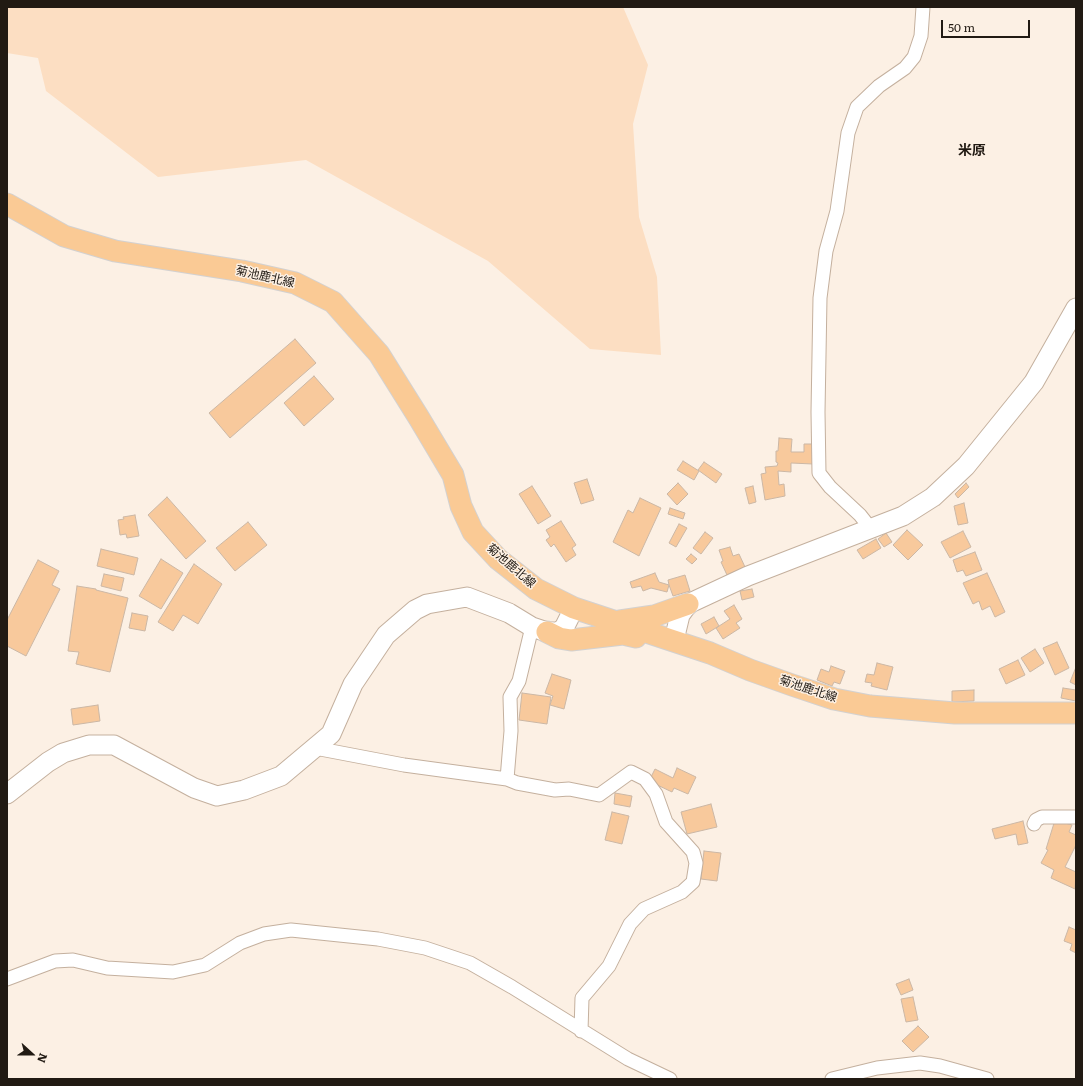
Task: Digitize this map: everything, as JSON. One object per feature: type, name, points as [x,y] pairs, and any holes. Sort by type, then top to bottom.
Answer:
[{"type":"main road","name":"菊池鹿北線","points":[[7,204],[64,236],[115,251],[242,271],[295,283],[333,302],[379,354],[419,418],[452,475],[461,506],[473,532],[498,559],[536,588],[574,608],[681,642],[792,685],[834,699],[870,706],[955,713],[1076,713]]},
{"type":"main road","points":[[613,621],[634,620],[654,616],[688,604]]},
{"type":"main road","points":[[540,630],[559,638],[571,640],[623,634],[648,640],[681,642]]},
{"type":"street","points":[[870,529],[860,515],[830,487],[819,473],[818,412],[820,298],[826,250],[837,211],[848,133],[857,107],[879,86],[905,68],[914,57],[921,36],[923,7]]},
{"type":"street","points":[[681,642],[680,615],[688,604],[748,576],[903,516],[933,498],[966,466],[1034,382],[1076,308]]},
{"type":"street","points":[[7,794],[48,762],[63,753],[89,745],[114,745],[194,788],[217,796],[244,790],[281,776],[331,734],[353,684],[386,635],[415,610],[427,604],[467,597],[509,613],[540,630],[558,632],[564,628],[574,608]]},
{"type":"street","points":[[507,779],[511,731],[510,697],[519,681],[540,630]]},
{"type":"street","points":[[315,748],[404,765],[507,779],[517,783],[554,790],[569,789],[599,795],[631,772],[645,779],[656,794],[666,822],[693,852],[696,863],[693,882],[682,892],[644,909],[630,924],[609,966],[582,998],[581,1031]]},
{"type":"street","points":[[1034,824],[1036,820],[1042,817],[1076,817]]},
{"type":"street","points":[[7,979],[55,961],[73,960],[107,968],[173,972],[206,965],[240,944],[264,934],[291,930],[378,939],[425,948],[470,963],[512,987],[628,1059],[670,1079]]},
{"type":"street","points":[[832,1079],[877,1068],[920,1063],[940,1066],[987,1079]]},
{"type":"shaded area","points":[[7,7],[623,7],[648,65],[633,124],[639,217],[657,277],[661,355],[590,349],[488,261],[306,160],[158,177],[46,91],[38,58],[7,53]]},
{"type":"building","points":[[295,339],[316,363],[230,438],[209,413]]},
{"type":"building","points":[[314,376],[334,399],[304,426],[284,403]]},
{"type":"building","points":[[779,438],[792,439],[791,452],[804,452],[804,444],[813,444],[813,464],[791,463],[791,472],[778,471],[779,485],[784,484],[785,496],[765,500],[761,474],[766,473],[765,467],[777,466],[776,451],[778,451]]},
{"type":"building","points":[[683,461],[699,471],[694,480],[677,470]]},
{"type":"building","points":[[704,462],[722,474],[716,483],[698,470]]},
{"type":"building","points":[[587,479],[594,500],[581,504],[574,483]]},
{"type":"building","points":[[678,483],[688,494],[677,505],[667,494]]},
{"type":"building","points":[[966,483],[969,487],[958,498],[955,494]]},
{"type":"building","points":[[532,486],[551,516],[538,524],[519,494]]},
{"type":"building","points":[[753,486],[756,502],[749,504],[745,488]]},
{"type":"building","points":[[167,497],[206,541],[186,559],[148,515]]},
{"type":"building","points":[[640,498],[661,508],[639,556],[613,542],[628,510],[633,513]]},
{"type":"building","points":[[964,503],[968,523],[958,525],[954,506]]},
{"type":"building","points":[[670,508],[685,513],[683,519],[668,514]]},
{"type":"building","points":[[135,515],[139,536],[127,538],[126,534],[120,535],[118,520],[124,519],[123,517]]},
{"type":"building","points":[[561,521],[576,545],[572,548],[576,555],[566,562],[554,544],[551,547],[546,540],[550,537],[546,530]]},
{"type":"building","points":[[248,522],[267,545],[235,571],[216,548]]},
{"type":"building","points":[[679,524],[687,528],[676,547],[669,543]]},
{"type":"building","points":[[907,530],[923,545],[908,560],[893,545]]},
{"type":"building","points":[[963,531],[971,547],[950,558],[941,542]]},
{"type":"building","points":[[705,532],[713,538],[701,554],[693,548]]},
{"type":"building","points":[[886,533],[892,542],[884,547],[878,539]]},
{"type":"building","points":[[876,539],[881,548],[863,559],[857,550]]},
{"type":"building","points":[[730,547],[733,556],[739,554],[745,567],[727,575],[721,562],[723,561],[719,550]]},
{"type":"building","points":[[101,549],[138,558],[134,575],[97,566]]},
{"type":"building","points":[[975,552],[982,570],[966,576],[963,570],[957,572],[953,560]]},
{"type":"building","points":[[691,554],[697,559],[692,564],[686,559]]},
{"type":"building","points":[[161,559],[183,573],[161,609],[139,596]]},
{"type":"building","points":[[38,560],[59,571],[52,585],[60,589],[26,656],[7,646],[7,620]]},
{"type":"building","points":[[194,564],[222,584],[198,624],[183,615],[173,631],[158,622]]},
{"type":"building","points":[[655,573],[659,582],[669,585],[667,592],[651,588],[643,591],[641,586],[632,588],[630,582]]},
{"type":"building","points":[[987,573],[1005,612],[995,617],[990,606],[982,610],[979,601],[973,604],[963,583]]},
{"type":"building","points":[[104,574],[124,578],[121,591],[101,586]]},
{"type":"building","points":[[685,575],[690,591],[673,596],[668,580]]},
{"type":"building","points":[[77,586],[96,589],[128,598],[110,672],[76,664],[79,652],[68,651]]},
{"type":"building","points":[[752,589],[754,597],[742,600],[740,591]]},
{"type":"building","points":[[734,605],[742,619],[736,623],[740,628],[723,639],[716,628],[730,619],[724,611]]},
{"type":"building","points":[[132,613],[148,616],[145,631],[129,628]]},
{"type":"building","points":[[714,617],[719,626],[706,634],[701,624]]},
{"type":"building","points":[[1057,642],[1069,668],[1055,675],[1043,648]]},
{"type":"building","points":[[1035,649],[1044,663],[1030,672],[1021,658]]},
{"type":"building","points":[[1018,660],[1025,675],[1006,684],[999,669]]},
{"type":"building","points":[[877,663],[893,667],[887,690],[871,686],[872,683],[865,682],[867,674],[874,675]]},
{"type":"building","points":[[831,666],[845,671],[840,684],[834,682],[832,686],[817,680],[821,669],[829,672]]},
{"type":"building","points":[[1076,667],[1076,685],[1070,682]]},
{"type":"building","points":[[552,674],[571,680],[564,709],[550,705],[553,696],[545,693]]},
{"type":"building","points":[[1063,688],[1076,690],[1076,701],[1061,698]]},
{"type":"building","points":[[974,690],[974,701],[952,702],[952,691]]},
{"type":"building","points":[[522,693],[551,697],[547,724],[519,720]]},
{"type":"building","points":[[98,705],[100,721],[73,725],[71,709]]},
{"type":"building","points":[[677,768],[696,777],[688,794],[674,788],[672,792],[649,781],[655,769],[673,778]]},
{"type":"building","points":[[615,793],[632,796],[630,807],[614,804]]},
{"type":"building","points":[[711,804],[717,827],[687,834],[681,812]]},
{"type":"building","points":[[612,812],[629,816],[622,844],[605,840]]},
{"type":"building","points":[[1055,820],[1072,825],[1069,832],[1076,835],[1076,845],[1065,867],[1076,872],[1075,889],[1051,878],[1054,870],[1041,863],[1048,850],[1046,849]]},
{"type":"building","points":[[1023,821],[1028,843],[1018,845],[1016,834],[995,839],[992,829]]},
{"type":"building","points":[[704,851],[721,853],[717,881],[701,879]]},
{"type":"building","points":[[1069,927],[1076,930],[1076,953],[1070,950],[1072,944],[1064,941]]},
{"type":"building","points":[[909,979],[913,990],[901,995],[896,984]]},
{"type":"building","points":[[913,997],[918,1020],[906,1022],[901,999]]},
{"type":"building","points":[[918,1026],[929,1037],[913,1052],[902,1041]]},
{"type":"district","name":"米原","points":[[972,151]]}]
